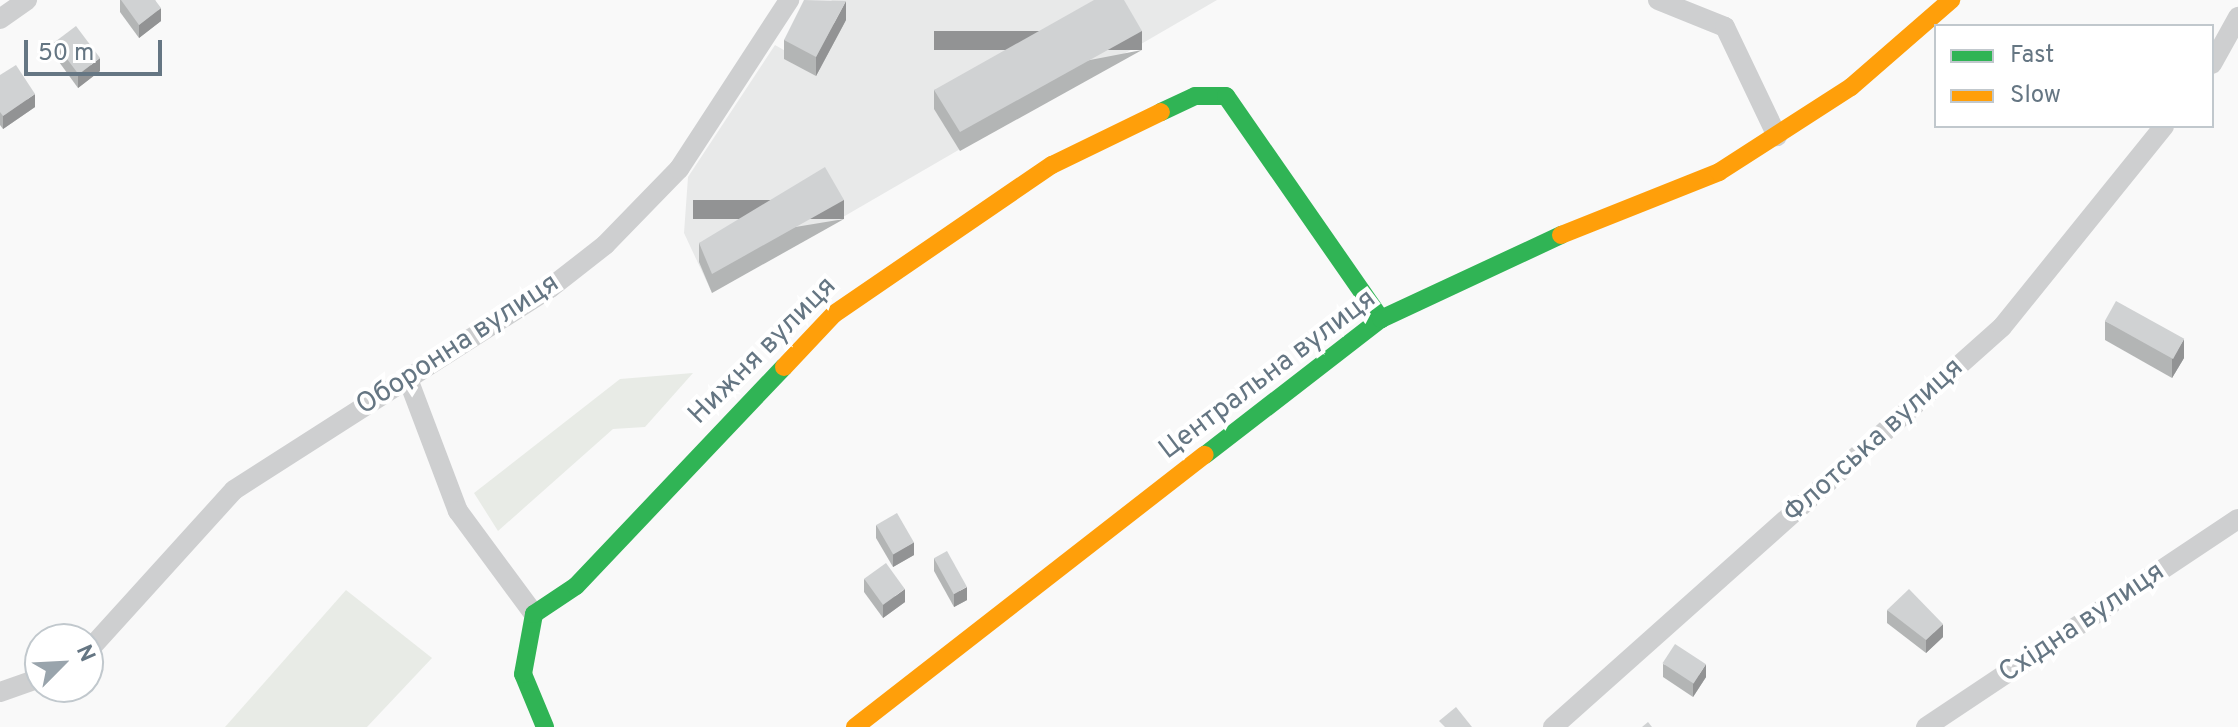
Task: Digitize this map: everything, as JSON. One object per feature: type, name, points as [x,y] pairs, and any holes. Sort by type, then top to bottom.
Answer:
[{"type":"street","points":[[0,19],[27,0]]},
{"type":"street","name":"Оборонна вулиця","points":[[104,633],[234,490],[550,288],[647,205],[789,0]]},
{"type":"street","points":[[1658,0],[1725,27],[1777,136]]},
{"type":"street","name":"Центральна вулиця","points":[[863,725],[1381,319],[1533,245],[1702,181],[1851,87],[1951,0]]},
{"type":"street","points":[[2214,60],[2238,17]]},
{"type":"street","name":"Нижня вулиця","points":[[534,614],[576,586],[781,367],[878,279],[1052,165],[1212,91],[1241,111],[1381,319]]},
{"type":"street","name":"Флотська вулиця","points":[[1553,727],[2002,327],[2162,128]]},
{"type":"street","points":[[408,379],[458,511],[534,614],[523,674],[545,727]]},
{"type":"street","name":"Східна вулиця","points":[[1926,727],[2238,519]]},
{"type":"street","points":[[0,692],[24,684]]},
{"type":"shaded area","points":[[832,0],[1217,0],[712,293],[684,233],[688,177],[775,45],[789,53]]},
{"type":"shaded area","points":[[693,373],[645,427],[613,429],[498,531],[474,493],[620,379]]},
{"type":"shaded area","points":[[346,590],[432,658],[367,727],[225,727]]},
{"type":"building","points":[[121,0],[155,0],[161,8],[139,25]]},
{"type":"building","points":[[804,0],[846,1],[816,57],[784,40]]},
{"type":"building","points":[[1094,0],[1124,0],[1142,31],[960,132],[934,90]]},
{"type":"building","points":[[76,26],[100,58],[79,74],[54,42]]},
{"type":"building","points":[[16,65],[35,94],[3,116],[0,112],[0,75]]},
{"type":"building","points":[[825,167],[844,200],[712,274],[699,243]]},
{"type":"building","points":[[2116,301],[2184,339],[2173,359],[2105,321]]},
{"type":"building","points":[[897,513],[914,542],[893,554],[876,525]]},
{"type":"building","points":[[947,551],[967,587],[954,594],[934,558]]},
{"type":"building","points":[[886,563],[905,589],[883,605],[864,579]]},
{"type":"building","points":[[1909,589],[1943,624],[1926,640],[1887,610]]},
{"type":"building","points":[[1675,644],[1706,664],[1694,683],[1662,663]]},
{"type":"building","points":[[1456,707],[1472,727],[1445,727],[1439,721]]},
{"type":"traffic: fast","points":[[1161,112],[1195,96],[1226,96],[1381,319]]},
{"type":"traffic: fast","points":[[1205,455],[1381,319],[1561,235]]},
{"type":"traffic: fast","points":[[545,727],[523,674],[534,614],[576,586],[784,367]]},
{"type":"traffic: slow","points":[[1561,235],[1719,172],[1851,87],[1951,0]]},
{"type":"traffic: slow","points":[[784,367],[834,314],[1052,165],[1161,112]]},
{"type":"traffic: slow","points":[[855,727],[1205,455]]}]
